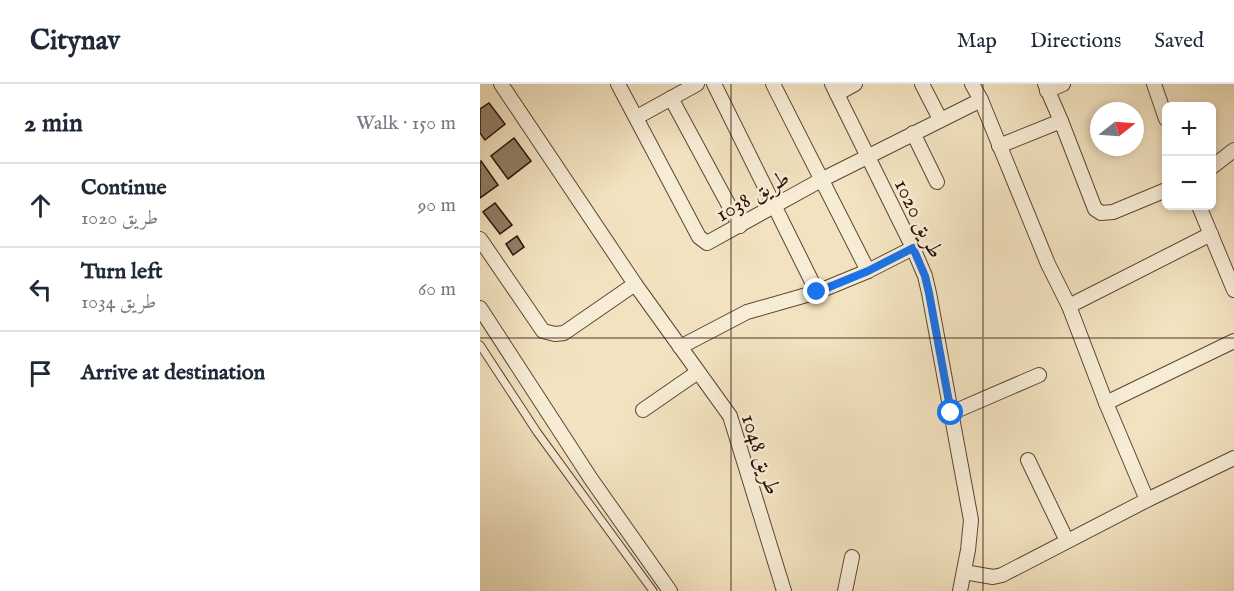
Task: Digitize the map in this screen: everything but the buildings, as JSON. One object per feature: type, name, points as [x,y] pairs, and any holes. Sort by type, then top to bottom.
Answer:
[{"type":"street","name":"طريق 1048","points":[[501,84],[635,284],[730,416],[784,591]]},
{"type":"street","name":"طريق 1038","points":[[618,84],[703,242],[707,243],[821,180],[981,100]]},
{"type":"street","points":[[637,117],[697,84]]},
{"type":"street","points":[[714,84],[817,292]]},
{"type":"street","points":[[772,84],[868,271]]},
{"type":"street","points":[[834,89],[855,84]]},
{"type":"street","points":[[922,84],[940,119]]},
{"type":"street","points":[[972,84],[981,100],[1048,264],[1069,306],[1106,404],[1147,500]]},
{"type":"street","points":[[1063,84],[1046,87],[1095,209],[1101,213],[1113,212],[1162,192]]},
{"type":"street","points":[[1154,84],[1162,106]]},
{"type":"street","name":"طريق 1020","points":[[834,89],[925,276],[971,520],[960,591]]},
{"type":"street","points":[[671,98],[740,226]]},
{"type":"street","points":[[999,146],[1061,121]]},
{"type":"street","points":[[913,133],[937,182]]},
{"type":"street","points":[[1216,164],[1234,150]]},
{"type":"street","points":[[1201,210],[1211,234],[1228,259],[1234,290]]},
{"type":"street","points":[[1069,306],[1211,234]]},
{"type":"street","points":[[480,239],[543,331],[555,334],[564,333],[635,284]]},
{"type":"street","points":[[680,347],[747,312],[817,292],[868,271],[913,248]]},
{"type":"street","points":[[480,308],[591,479],[670,591]]},
{"type":"street","points":[[1106,404],[1234,341]]},
{"type":"street","points":[[643,410],[698,372]]},
{"type":"street","points":[[951,413],[1039,375]]},
{"type":"street","points":[[964,572],[993,578],[1234,458]]},
{"type":"street","points":[[1028,460],[1067,541]]},
{"type":"street","points":[[845,591],[852,557]]},
{"type":"lane","points":[[480,345],[537,432],[652,591]]},
{"type":"route","points":[[817,292],[868,271],[913,248],[925,276],[929,293],[951,413]]}]
